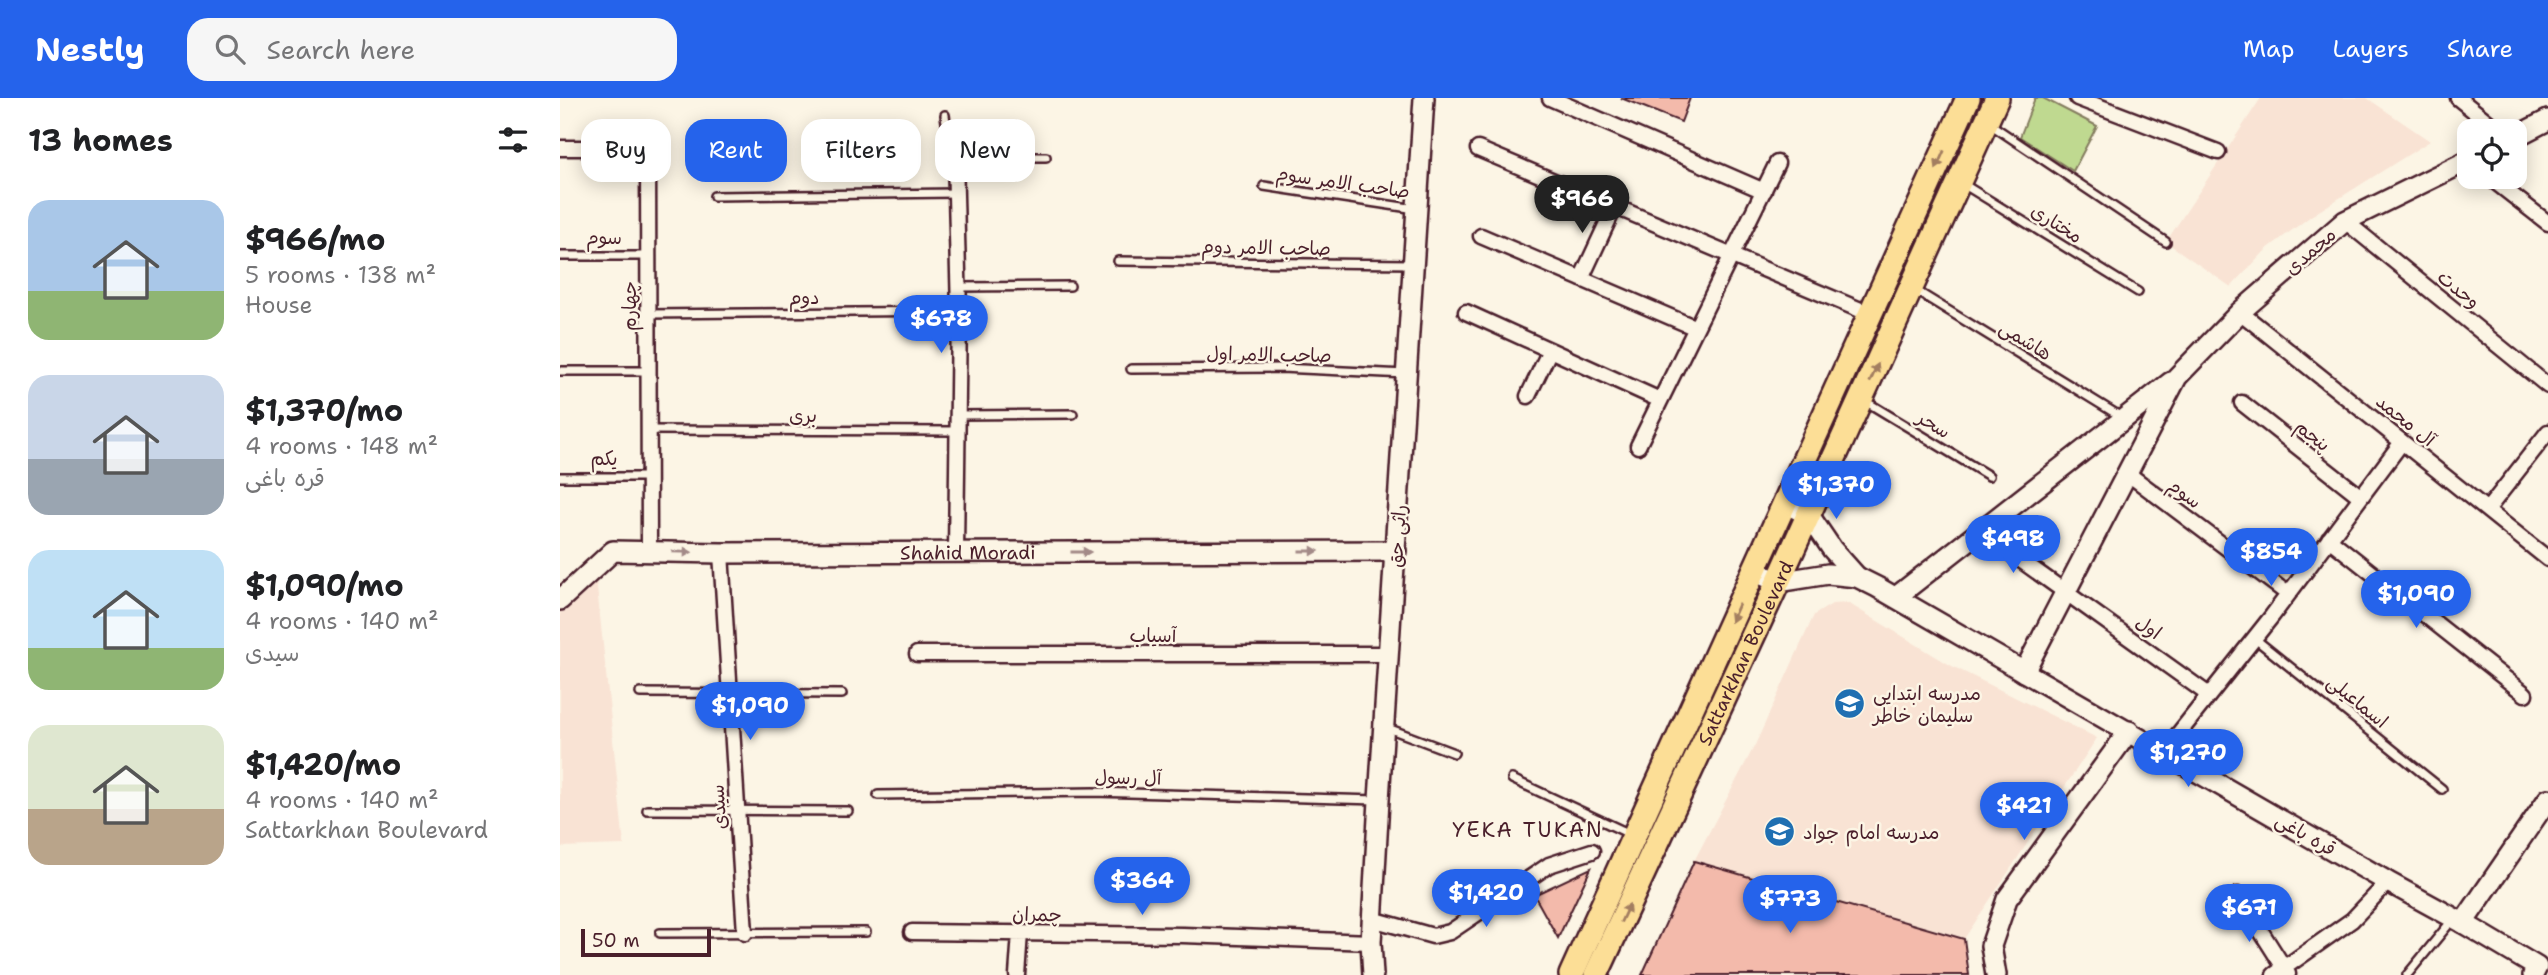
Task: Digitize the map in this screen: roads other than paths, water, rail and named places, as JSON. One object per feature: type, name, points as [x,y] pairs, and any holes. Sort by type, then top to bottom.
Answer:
[{"type":"main road","name":"Sattarkhan Boulevard","points":[[1572,975],[1968,98]]},
{"type":"main road","name":"Sattarkhan Boulevard","points":[[1596,975],[1809,515],[1997,98]]},
{"type":"street","name":"راثی حق","points":[[1373,975],[1371,942],[1378,800],[1385,727],[1424,98]]},
{"type":"street","points":[[1550,98],[1764,191]]},
{"type":"street","points":[[1957,98],[1957,122]]},
{"type":"street","points":[[2077,98],[2218,152]]},
{"type":"street","points":[[2458,98],[2484,119]]},
{"type":"street","points":[[2527,131],[2548,120]]},
{"type":"street","name":"چهارم","points":[[560,148],[648,148],[649,551]]},
{"type":"street","points":[[1478,149],[1870,314]]},
{"type":"street","points":[[1638,446],[1777,163]]},
{"type":"street","name":"محمدی","points":[[1896,597],[2177,377],[2240,312],[2345,221],[2457,167]]},
{"type":"street","points":[[956,182],[959,311],[956,552]]},
{"type":"street","points":[[2504,189],[2548,223]]},
{"type":"street","points":[[1581,279],[1615,206]]},
{"type":"street","name":"وحدت","points":[[2345,221],[2548,386]]},
{"type":"street","points":[[1481,236],[1696,328]]},
{"type":"street","points":[[1466,312],[1660,400]]},
{"type":"street","name":"آل محمد","points":[[2240,312],[2548,559]]},
{"type":"street","points":[[1528,397],[1550,350]]},
{"type":"street","name":"محمدی","points":[[2024,672],[2177,377]]},
{"type":"street","name":"پنجم","points":[[2242,403],[2361,497]]},
{"type":"street","points":[[2487,510],[2548,432]]},
{"type":"street","points":[[2164,752],[2288,594],[2402,442]]},
{"type":"street","name":"سوم","points":[[2127,473],[2288,594]]},
{"type":"street","points":[[1786,504],[1809,515]]},
{"type":"street","name":"قره باغی","points":[[1809,515],[1832,549],[1857,577],[2388,882],[2459,920],[2540,971]]},
{"type":"street","name":"اول","points":[[1980,531],[2209,695]]},
{"type":"street","points":[[2329,540],[2525,694]]},
{"type":"street","name":"Shahid Moradi","points":[[560,600],[613,551],[1396,551]]},
{"type":"street","name":"سیدی","points":[[721,553],[745,933]]},
{"type":"street","points":[[1754,571],[1778,582]]},
{"type":"street","name":"قره باغی","points":[[1778,582],[1828,574],[1857,577]]},
{"type":"street","name":"آسیاب","points":[[917,654],[1389,654]]},
{"type":"street","points":[[1996,975],[1991,946],[2007,899],[2129,732]]},
{"type":"street","points":[[2459,920],[2548,799]]},
{"type":"street","points":[[1373,919],[1433,936],[1450,932],[1549,865],[1592,851]]},
{"type":"street","points":[[2238,895],[2282,973],[2352,920],[2388,882]]},
{"type":"street","name":"چمران","points":[[912,932],[1183,934],[1371,942]]},
{"type":"street","points":[[1017,975],[1020,933]]},
{"type":"lane","points":[[945,115],[946,119]]},
{"type":"lane","points":[[1986,122],[2166,242]]},
{"type":"lane","points":[[1035,156],[1046,156]]},
{"type":"lane","name":"مختاری","points":[[1960,182],[2138,292]]},
{"type":"lane","name":"صاحب الامر سوم","points":[[1264,186],[1417,209]]},
{"type":"lane","points":[[713,196],[957,193]]},
{"type":"lane","name":"سوم","points":[[560,256],[648,256]]},
{"type":"lane","name":"صاحب الامر دوم","points":[[1118,261],[1414,264]]},
{"type":"lane","points":[[959,287],[1070,286]]},
{"type":"lane","name":"هاشمی","points":[[1912,288],[2123,418]]},
{"type":"lane","name":"دوم","points":[[648,314],[959,311]]},
{"type":"lane","name":"صاحب الامر اول","points":[[1131,369],[1282,368],[1407,374]]},
{"type":"lane","points":[[560,371],[648,371]]},
{"type":"lane","name":"سحر","points":[[1862,399],[1989,476]]},
{"type":"lane","points":[[958,415],[1073,414]]},
{"type":"lane","name":"بری","points":[[648,430],[958,430]]},
{"type":"lane","name":"یکم","points":[[560,477],[648,477]]},
{"type":"lane","name":"اسماعیلی","points":[[2254,638],[2442,789]]},
{"type":"lane","points":[[640,693],[842,694]]},
{"type":"lane","points":[[1385,727],[1454,753]]},
{"type":"lane","points":[[1512,779],[1634,836]]},
{"type":"lane","name":"آل رسول","points":[[878,795],[1093,792],[1378,800]]},
{"type":"lane","points":[[647,810],[848,811]]},
{"type":"lane","points":[[2407,975],[2459,920]]},
{"type":"lane","points":[[660,933],[866,932]]},
{"type":"place","name":"مدرسه ابتدایی سلیمان خاطر","points":[[1850,704]]},
{"type":"place","name":"مدرسه امام جواد","points":[[1780,832]]},
{"type":"district","name":"YEKA TUKAN","points":[[1528,830]]}]
